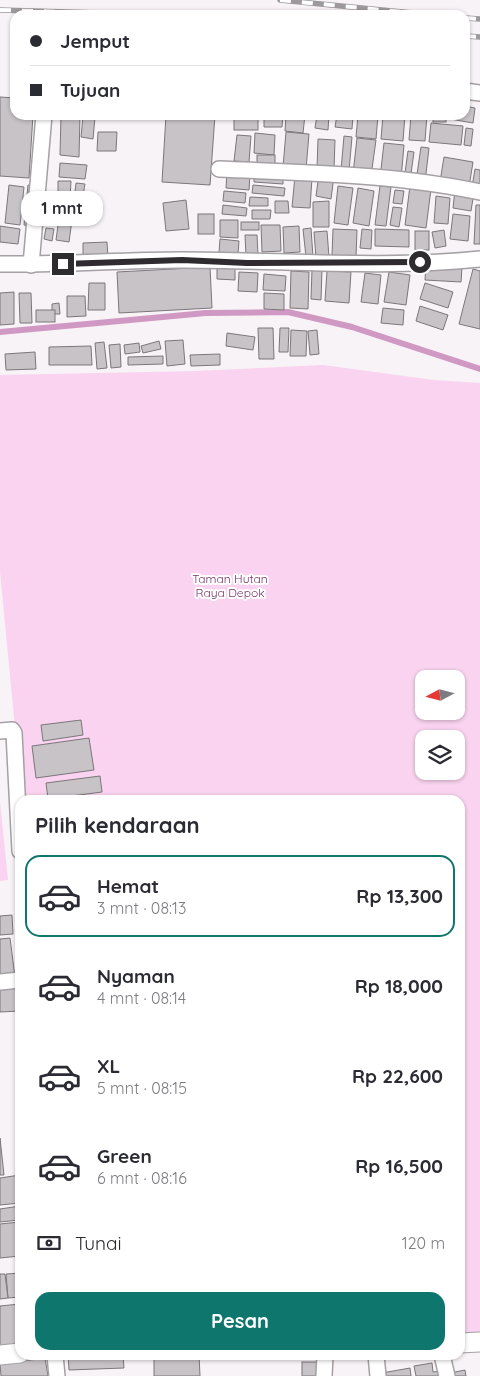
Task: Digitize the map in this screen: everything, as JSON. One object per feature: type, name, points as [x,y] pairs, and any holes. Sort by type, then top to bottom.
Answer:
[{"type":"street","points":[[32,264],[44,120]]},
{"type":"street","points":[[219,170],[346,174],[458,187],[480,192]]},
{"type":"street","points":[[0,264],[182,260],[351,263],[455,262],[480,259]]},
{"type":"street","points":[[6,731],[15,809]]},
{"type":"street","points":[[0,982],[15,980]]},
{"type":"street","points":[[465,1342],[480,1342]]},
{"type":"street","points":[[0,1355],[15,1354]]},
{"type":"street","points":[[55,1360],[57,1376]]},
{"type":"street","points":[[324,1376],[325,1360]]},
{"type":"street","points":[[376,1360],[378,1376]]},
{"type":"street","points":[[443,1360],[446,1376]]},
{"type":"green space","name":"Taman Hutan Raya Depok","points":[[323,365],[434,380],[480,383],[480,1338],[465,1338],[465,795],[22,795],[0,572],[0,375],[195,371]]},
{"type":"green space","points":[[0,802],[8,880],[0,881]]},
{"type":"building","points":[[0,97],[10,98],[10,120],[33,120],[29,178],[0,176]]},
{"type":"building","points":[[470,107],[475,108],[473,123],[456,120],[470,120]]},
{"type":"building","points":[[61,120],[80,120],[79,157],[60,155]]},
{"type":"building","points":[[83,120],[95,120],[93,139],[81,137]]},
{"type":"building","points":[[166,120],[215,120],[210,185],[162,182]]},
{"type":"building","points":[[234,120],[258,120],[258,130],[234,130]]},
{"type":"building","points":[[264,120],[283,120],[282,127],[264,127]]},
{"type":"building","points":[[286,120],[304,120],[303,133],[285,131]]},
{"type":"building","points":[[316,120],[329,120],[328,130],[315,128]]},
{"type":"building","points":[[336,120],[353,120],[352,129],[335,127]]},
{"type":"building","points":[[358,120],[378,120],[376,139],[356,137]]},
{"type":"building","points":[[383,120],[405,120],[403,141],[381,139]]},
{"type":"building","points":[[411,120],[427,120],[425,141],[409,140]]},
{"type":"building","points":[[433,120],[446,120],[446,122],[433,122]]},
{"type":"building","points":[[431,123],[463,126],[461,145],[429,142]]},
{"type":"building","points":[[466,128],[473,129],[471,146],[464,145]]},
{"type":"building","points":[[98,132],[117,132],[116,151],[97,151]]},
{"type":"building","points":[[286,132],[309,134],[306,169],[283,167]]},
{"type":"building","points":[[255,133],[275,135],[274,155],[254,153]]},
{"type":"building","points":[[237,135],[251,136],[249,162],[234,161]]},
{"type":"building","points":[[344,136],[352,137],[349,171],[341,170]]},
{"type":"building","points":[[357,138],[376,140],[371,176],[353,174]]},
{"type":"building","points":[[318,139],[335,140],[334,169],[317,168]]},
{"type":"building","points":[[384,143],[404,145],[401,179],[380,178]]},
{"type":"building","points":[[421,147],[429,148],[425,182],[416,181]]},
{"type":"building","points":[[408,151],[414,152],[410,181],[404,180]]},
{"type":"building","points":[[257,155],[275,155],[275,164],[257,164]]},
{"type":"building","points":[[444,157],[473,162],[469,187],[440,182]]},
{"type":"building","points":[[60,163],[87,165],[85,179],[59,177]]},
{"type":"building","points":[[475,169],[480,170],[480,189],[472,187]]},
{"type":"building","points":[[227,172],[250,174],[249,190],[226,188]]},
{"type":"building","points":[[254,173],[283,176],[283,184],[254,182]]},
{"type":"building","points":[[319,174],[334,176],[331,199],[316,196]]},
{"type":"building","points":[[295,176],[312,178],[310,208],[292,207]]},
{"type":"building","points":[[58,181],[71,181],[70,199],[58,199]]},
{"type":"building","points":[[76,183],[85,184],[82,201],[74,200]]},
{"type":"building","points":[[9,185],[24,187],[20,225],[5,223]]},
{"type":"building","points":[[28,185],[35,186],[30,226],[24,225]]},
{"type":"building","points":[[253,185],[285,188],[284,196],[252,193]]},
{"type":"building","points":[[338,186],[353,188],[348,225],[334,223]]},
{"type":"building","points":[[380,186],[391,187],[386,226],[375,225]]},
{"type":"building","points":[[410,186],[431,189],[426,228],[405,225]]},
{"type":"building","points":[[358,188],[374,191],[369,226],[353,223]]},
{"type":"building","points":[[395,190],[404,191],[402,204],[393,203]]},
{"type":"building","points":[[455,190],[474,192],[471,211],[453,208]]},
{"type":"building","points":[[224,191],[246,193],[245,203],[223,201]]},
{"type":"building","points":[[436,196],[450,198],[448,224],[434,223]]},
{"type":"building","points":[[250,197],[268,198],[268,206],[249,206]]},
{"type":"building","points":[[186,200],[189,229],[166,231],[163,203]]},
{"type":"building","points":[[275,201],[288,201],[289,213],[275,213]]},
{"type":"building","points":[[329,201],[329,227],[313,227],[313,202]]},
{"type":"building","points":[[40,202],[59,203],[59,213],[40,211]]},
{"type":"building","points":[[65,204],[97,207],[96,217],[64,214]]},
{"type":"building","points":[[223,205],[247,208],[246,216],[222,214]]},
{"type":"building","points":[[476,205],[480,205],[480,244],[474,244]]},
{"type":"building","points":[[393,207],[402,208],[399,227],[390,225]]},
{"type":"building","points":[[252,210],[271,210],[270,219],[252,219]]},
{"type":"building","points":[[198,214],[214,214],[214,234],[198,234]]},
{"type":"building","points":[[453,214],[470,216],[468,241],[450,239]]},
{"type":"building","points":[[59,218],[72,220],[69,242],[56,240]]},
{"type":"building","points":[[220,220],[238,220],[238,238],[220,237]]},
{"type":"building","points":[[241,222],[259,222],[259,230],[241,230]]},
{"type":"building","points":[[261,225],[280,225],[281,251],[262,252]]},
{"type":"building","points":[[0,226],[20,229],[18,244],[0,242]]},
{"type":"building","points":[[299,226],[300,252],[284,253],[283,227]]},
{"type":"building","points":[[46,228],[54,229],[52,241],[44,239]]},
{"type":"building","points":[[311,228],[313,257],[306,257],[303,229]]},
{"type":"building","points":[[333,229],[357,230],[356,257],[332,255]]},
{"type":"building","points":[[362,229],[372,230],[371,249],[360,248]]},
{"type":"building","points":[[375,229],[409,230],[409,247],[375,246]]},
{"type":"building","points":[[444,230],[446,246],[435,248],[432,232]]},
{"type":"building","points":[[327,231],[329,257],[316,258],[314,232]]},
{"type":"building","points":[[415,231],[429,231],[429,250],[415,250]]},
{"type":"building","points":[[245,235],[257,235],[258,256],[246,256]]},
{"type":"building","points":[[220,239],[239,241],[238,254],[219,253]]},
{"type":"building","points":[[107,242],[108,257],[83,258],[83,243]]},
{"type":"building","points":[[426,264],[462,267],[461,282],[425,280]]},
{"type":"building","points":[[217,265],[235,266],[235,280],[217,279]]},
{"type":"building","points":[[210,267],[212,308],[119,313],[117,272]]},
{"type":"building","points":[[312,269],[322,269],[321,300],[311,299]]},
{"type":"building","points":[[473,269],[480,271],[480,329],[459,324]]},
{"type":"building","points":[[291,271],[309,272],[308,309],[290,308]]},
{"type":"building","points":[[327,271],[351,272],[349,303],[325,301]]},
{"type":"building","points":[[239,272],[258,273],[257,292],[238,291]]},
{"type":"building","points":[[389,272],[410,275],[406,305],[384,302]]},
{"type":"building","points":[[365,273],[381,275],[378,304],[361,302]]},
{"type":"building","points":[[264,274],[286,276],[285,291],[263,290]]},
{"type":"building","points":[[89,283],[105,283],[105,310],[88,310]]},
{"type":"building","points":[[425,283],[453,292],[448,308],[420,299]]},
{"type":"building","points":[[14,292],[14,324],[0,325],[0,293]]},
{"type":"building","points":[[19,293],[31,293],[32,323],[20,323]]},
{"type":"building","points":[[264,293],[284,294],[284,310],[264,309]]},
{"type":"building","points":[[67,296],[85,296],[86,316],[67,317]]},
{"type":"building","points":[[59,303],[60,314],[52,314],[52,304]]},
{"type":"building","points":[[420,306],[448,315],[443,330],[416,321]]},
{"type":"building","points":[[383,308],[404,310],[403,325],[381,323]]},
{"type":"building","points":[[36,310],[55,310],[55,322],[36,322]]},
{"type":"building","points":[[258,328],[273,328],[274,359],[259,359]]},
{"type":"building","points":[[280,328],[289,328],[288,352],[279,352]]},
{"type":"building","points":[[291,330],[307,331],[306,356],[290,356]]},
{"type":"building","points":[[317,330],[319,354],[310,355],[308,331]]},
{"type":"building","points":[[227,333],[255,337],[253,350],[226,346]]},
{"type":"building","points":[[183,340],[185,364],[167,366],[165,341]]},
{"type":"building","points":[[159,341],[161,349],[143,353],[141,346]]},
{"type":"building","points":[[104,342],[107,368],[97,369],[95,343]]},
{"type":"building","points":[[139,343],[140,352],[125,354],[124,345]]},
{"type":"building","points":[[120,344],[121,367],[111,368],[109,345]]},
{"type":"building","points":[[91,346],[92,365],[49,365],[49,347]]},
{"type":"building","points":[[35,352],[36,369],[6,370],[5,354]]},
{"type":"building","points":[[220,354],[220,365],[191,366],[190,355]]},
{"type":"building","points":[[163,356],[163,364],[128,365],[128,357]]},
{"type":"building","points":[[81,720],[83,735],[43,741],[41,725]]},
{"type":"building","points":[[89,738],[94,770],[36,778],[32,746]]},
{"type":"building","points":[[100,776],[102,792],[79,795],[48,795],[46,783]]},
{"type":"building","points":[[12,915],[13,934],[0,935],[0,916]]},
{"type":"building","points":[[10,938],[15,977],[0,978],[0,939]]},
{"type":"building","points":[[15,988],[15,1011],[0,1012],[0,989]]},
{"type":"building","points":[[0,1138],[4,1175],[0,1175]]},
{"type":"building","points":[[15,1176],[15,1204],[0,1205],[0,1178]]},
{"type":"building","points":[[15,1207],[15,1220],[0,1222],[0,1209]]},
{"type":"building","points":[[15,1222],[15,1256],[0,1258],[0,1224]]},
{"type":"building","points":[[15,1273],[15,1297],[8,1298],[6,1274]]},
{"type":"building","points":[[0,1274],[5,1274],[8,1298],[0,1299]]},
{"type":"building","points":[[15,1304],[15,1346],[0,1347],[0,1306]]},
{"type":"building","points":[[45,1360],[48,1376],[1,1376],[0,1364]]},
{"type":"building","points":[[68,1360],[123,1360],[124,1368],[69,1370]]},
{"type":"building","points":[[154,1360],[199,1360],[200,1376],[154,1376]]},
{"type":"building","points":[[302,1362],[319,1362],[319,1376],[302,1376]]},
{"type":"building","points":[[432,1363],[433,1372],[442,1371],[443,1376],[416,1376],[414,1366]]},
{"type":"building","points":[[410,1368],[411,1376],[382,1376],[382,1373]]},
{"type":"building","points":[[465,1370],[466,1376],[451,1376],[450,1373]]},
{"type":"waterway","points":[[0,332],[206,313],[288,312],[352,327],[480,369]]},
{"type":"railway","points":[[280,0],[382,10]]},
{"type":"railway","points":[[0,10],[10,10]]},
{"type":"railway","points":[[470,18],[480,19]]},
{"type":"railway","points":[[470,36],[480,37]]},
{"type":"route","points":[[63,264],[182,260],[247,263],[420,262]]}]
